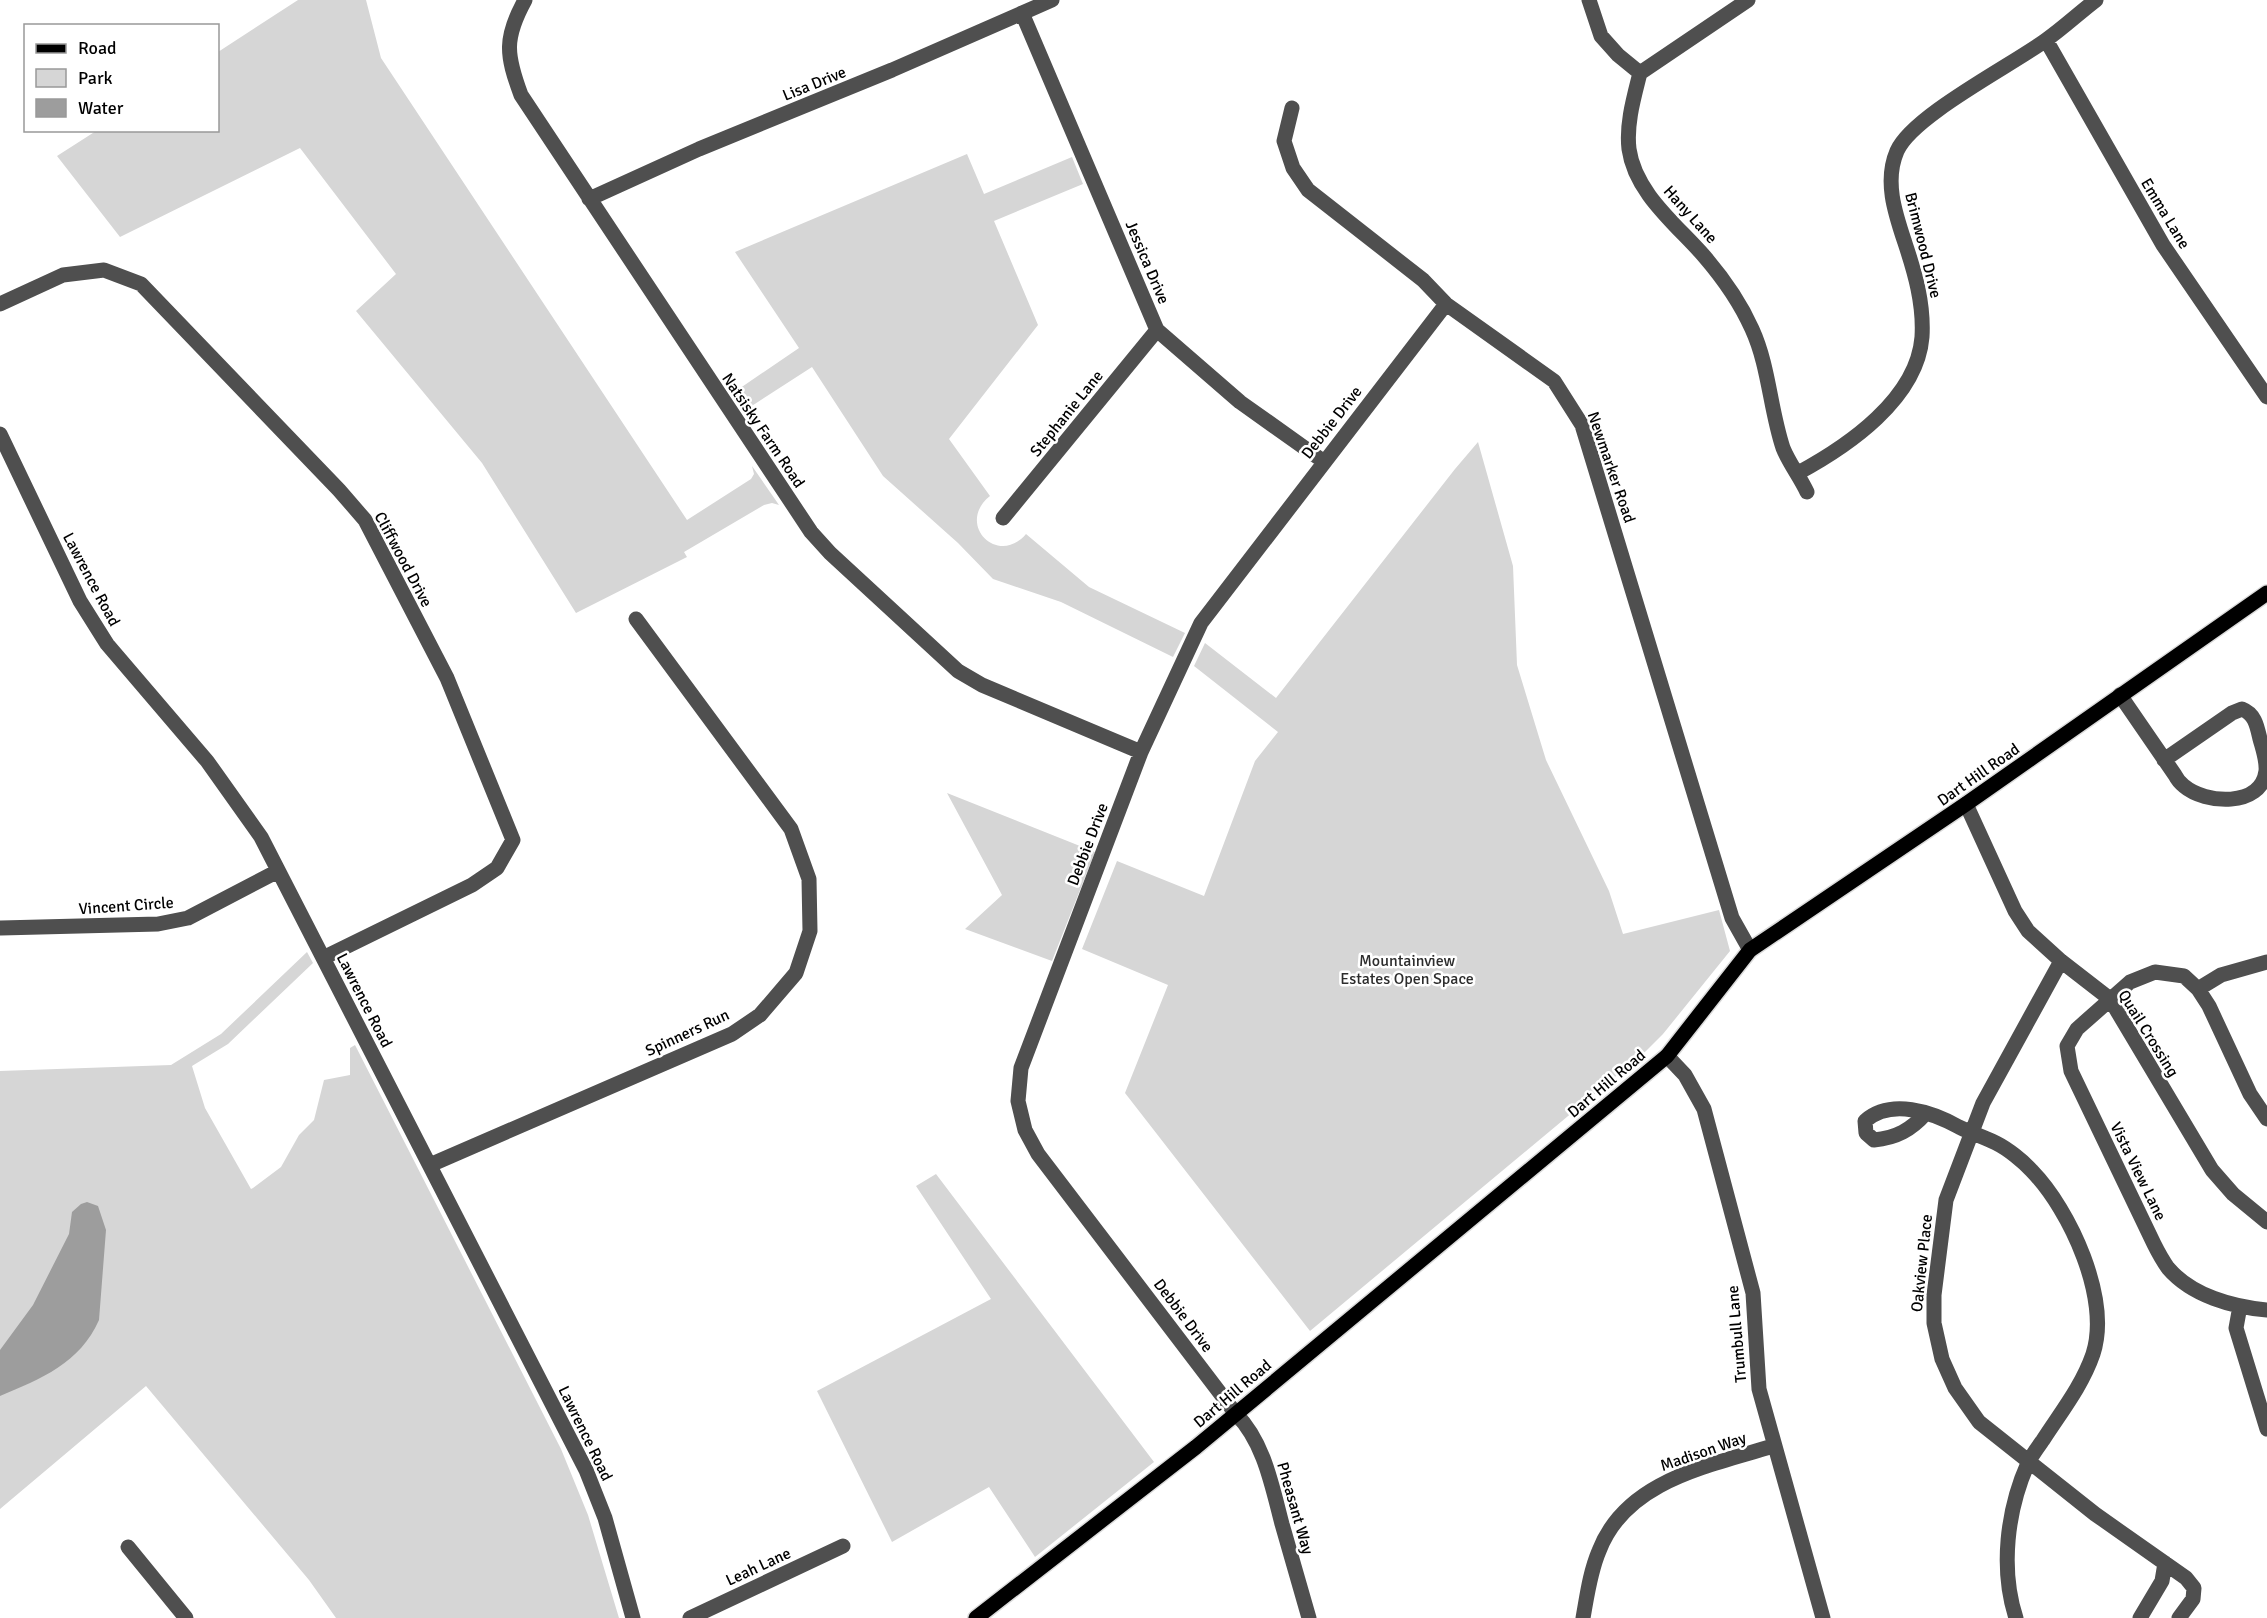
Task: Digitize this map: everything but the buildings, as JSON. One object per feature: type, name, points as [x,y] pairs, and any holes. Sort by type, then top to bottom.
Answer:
[{"type":"main road","name":"Dart Hill Road","points":[[976,1618],[1236,1414],[1667,1056],[1750,950],[1966,804],[2267,593]]},
{"type":"street","name":"Natsisky Farm Road","points":[[525,0],[512,23],[508,46],[512,70],[521,95],[812,532],[831,554],[958,671],[982,686],[1141,753]]},
{"type":"street","name":"Lisa Drive","points":[[589,199],[699,149],[892,70],[1052,0]]},
{"type":"street","points":[[1589,0],[1601,36],[1618,55],[1640,73],[1748,0]]},
{"type":"street","name":"Brimwood Drive","points":[[1798,472],[1817,462],[1878,418],[1897,397],[1915,365],[1922,338],[1921,309],[1917,280],[1892,202],[1890,176],[1897,150],[1907,135],[1934,114],[2046,40],[2096,0]]},
{"type":"street","name":"Jessica Drive","points":[[1022,13],[1157,330],[1240,402],[1323,462]]},
{"type":"street","name":"Emma Lane","points":[[2046,40],[2163,245],[2267,397]]},
{"type":"street","name":"Hany Lane","points":[[1640,73],[1629,123],[1629,150],[1635,171],[1645,190],[1706,258],[1735,297],[1752,329],[1763,359],[1775,420],[1784,451],[1808,492]]},
{"type":"street","name":"Newmarker Road","points":[[1292,108],[1284,141],[1293,168],[1308,190],[1423,280],[1446,304],[1554,381],[1582,425],[1732,918],[1750,950]]},
{"type":"street","name":"Cliffwood Drive","points":[[0,304],[63,275],[104,270],[141,284],[365,520],[447,678],[513,840],[497,868],[472,885],[323,958]]},
{"type":"street","name":"Debbie Drive","points":[[1236,1414],[1038,1154],[1024,1130],[1018,1101],[1021,1068],[1141,753],[1201,623],[1446,304]]},
{"type":"street","name":"Stephanie Lane","points":[[1003,518],[1157,330]]},
{"type":"street","name":"Lawrence Road","points":[[0,434],[80,601],[107,644],[207,761],[261,837],[586,1470],[605,1518],[633,1618]]},
{"type":"street","name":"Spinners Run","points":[[430,1165],[732,1034],[760,1015],[796,973],[810,931],[810,879],[791,829],[636,619]]},
{"type":"street","points":[[2120,695],[2164,760],[2184,787],[2220,799],[2242,798],[2261,784],[2266,772],[2257,726],[2249,712],[2242,709],[2232,713],[2164,760]]},
{"type":"street","name":"Quail Crossing","points":[[1966,804],[2015,911],[2028,931],[2061,961],[2110,999],[2212,1170],[2233,1194],[2267,1222]]},
{"type":"street","name":"Vincent Circle","points":[[1,928],[158,924],[188,918],[278,871]]},
{"type":"street","name":"Oakview Place","points":[[2061,961],[1983,1103],[1946,1200],[1934,1296],[1934,1323],[1942,1359],[1954,1388],[1979,1422],[2096,1514],[2186,1578],[2194,1588],[2193,1599],[2180,1618]]},
{"type":"street","points":[[2198,989],[2221,975],[2267,962]]},
{"type":"street","points":[[2110,999],[2130,982],[2155,972],[2184,976],[2198,989],[2209,1006],[2250,1094],[2267,1119]]},
{"type":"street","name":"Vista View Lane","points":[[2110,999],[2077,1029],[2067,1046],[2071,1071],[2154,1244],[2169,1269],[2192,1287],[2216,1299],[2267,1310]]},
{"type":"street","name":"Trumbull Lane","points":[[1667,1056],[1685,1075],[1704,1109],[1753,1293],[1759,1389],[1773,1446],[1823,1618]]},
{"type":"street","points":[[1926,1113],[1998,1143],[2032,1171],[2064,1212],[2079,1243],[2091,1282],[2098,1322],[2094,1352],[2077,1390],[2029,1462],[2009,1528],[2007,1568],[2016,1618]]},
{"type":"street","points":[[2240,1306],[2236,1328],[2267,1429]]},
{"type":"street","name":"Pheasant Way","points":[[1236,1414],[1245,1423],[1256,1443],[1269,1476],[1309,1618]]},
{"type":"street","name":"Madison Way","points":[[1583,1618],[1599,1550],[1611,1528],[1626,1510],[1650,1491],[1673,1478],[1773,1446]]},
{"type":"street","name":"Leah Lane","points":[[690,1618],[843,1546]]},
{"type":"street","points":[[128,1547],[186,1618]]},
{"type":"street","points":[[2140,1618],[2162,1581],[2165,1563]]},
{"type":"green space","points":[[298,0],[366,0],[381,58],[687,520],[751,479],[754,474],[752,466],[779,505],[772,503],[764,505],[684,552],[687,557],[576,613],[482,463],[356,311],[396,274],[300,148],[120,237],[57,156],[94,132],[219,132],[219,51]]},
{"type":"green space","points":[[967,154],[984,194],[1072,157],[1083,184],[994,221],[1038,325],[949,439],[990,496],[980,507],[977,518],[979,529],[984,538],[993,544],[1004,546],[1015,543],[1026,534],[1089,587],[1185,633],[1173,657],[1061,602],[993,579],[958,543],[883,476],[812,367],[744,411],[733,393],[799,348],[735,252]]},
{"type":"green space","name":"Mountainview Estates Open Space","points":[[1478,442],[1513,566],[1517,665],[1546,760],[1609,891],[1623,934],[1719,910],[1730,951],[1663,1034],[1646,1051],[1310,1331],[1125,1093],[1168,985],[1082,949],[1117,861],[1204,896],[1255,761],[1278,732],[1194,666],[1205,643],[1276,698]]},
{"type":"green space","points":[[947,793],[1095,852],[1052,961],[965,929],[1002,895]]},
{"type":"green space","points":[[307,952],[313,963],[228,1044],[192,1066],[205,1108],[251,1189],[281,1167],[299,1135],[314,1120],[324,1080],[350,1075],[350,1048],[355,1045],[561,1449],[588,1515],[619,1618],[336,1618],[309,1580],[146,1386],[0,1509],[0,1071],[171,1065],[221,1034]]},
{"type":"green space","points":[[936,1174],[1154,1462],[1035,1557],[989,1487],[892,1542],[817,1391],[991,1299],[916,1186]]},
{"type":"water","points":[[87,1202],[98,1206],[106,1230],[99,1320],[81,1348],[58,1368],[0,1396],[0,1350],[33,1305],[69,1234],[72,1212]]}]
